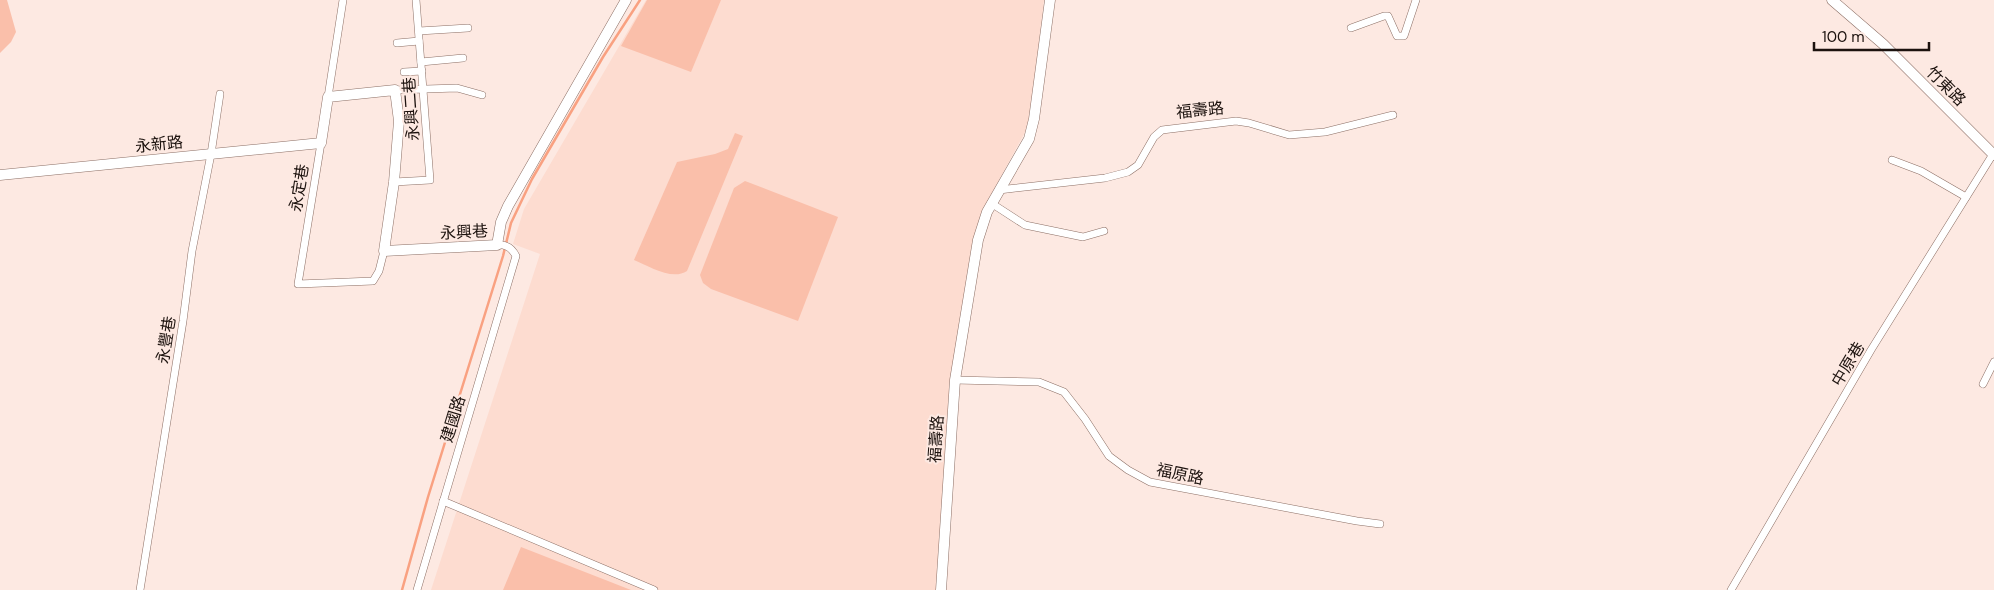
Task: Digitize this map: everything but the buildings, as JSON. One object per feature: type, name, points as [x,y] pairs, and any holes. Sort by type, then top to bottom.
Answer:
[{"type":"street","points":[[343,0],[328,96],[395,90],[457,88],[482,95]]},
{"type":"street","name":"永興二巷","points":[[394,182],[430,180],[416,0]]},
{"type":"street","name":"永興巷","points":[[384,251],[503,246],[501,222],[508,206],[626,0]]},
{"type":"street","name":"福壽路","points":[[941,590],[955,380],[978,240],[998,190],[1029,139],[1034,119],[1050,0]]},
{"type":"street","points":[[1351,28],[1388,16],[1397,36],[1404,36],[1416,0]]},
{"type":"street","name":"竹東路","points":[[1832,0],[1882,44],[1994,155]]},
{"type":"street","points":[[419,31],[468,28]]},
{"type":"street","points":[[397,42],[420,41]]},
{"type":"street","points":[[421,62],[462,58]]},
{"type":"street","points":[[404,72],[422,71]]},
{"type":"street","points":[[384,251],[394,182],[399,121],[395,90]]},
{"type":"street","name":"永豐巷","points":[[140,590],[183,321],[192,251],[211,154],[220,94]]},
{"type":"street","name":"永定巷","points":[[328,96],[298,284],[373,281],[379,271],[384,251]]},
{"type":"street","name":"福壽路","points":[[998,190],[1105,178],[1128,172],[1138,165],[1154,137],[1162,130],[1236,122],[1249,123],[1289,135],[1325,132],[1393,115]]},
{"type":"street","name":"永新路","points":[[0,175],[321,143]]},
{"type":"street","name":"中原巷","points":[[1731,590],[1871,350],[1994,155]]},
{"type":"street","points":[[1892,160],[1921,170],[1966,197]]},
{"type":"street","points":[[992,203],[1025,225],[1083,237],[1104,231]]},
{"type":"street","name":"建國路","points":[[417,590],[516,256],[503,246]]},
{"type":"street","points":[[1983,384],[1994,362]]},
{"type":"street","name":"福原路","points":[[955,380],[1039,382],[1064,392],[1085,418],[1109,456],[1128,470],[1150,482],[1380,524]]},
{"type":"street","points":[[442,501],[654,590]]},
{"type":"shaded area","points":[[0,0],[7,0],[16,32],[11,42],[0,53]]},
{"type":"shaded area","points":[[646,0],[1044,0],[1030,123],[987,202],[973,241],[950,387],[936,590],[431,590],[540,254],[513,244],[524,209]]},
{"type":"shaded area","points":[[647,0],[721,0],[691,72],[621,46]]},
{"type":"shaded area","points":[[735,133],[743,136],[687,271],[681,274],[668,273],[653,269],[634,260],[677,162],[715,154],[728,149]]},
{"type":"shaded area","points":[[745,181],[838,217],[798,321],[711,289],[703,283],[700,275],[734,188]]},
{"type":"shaded area","points":[[521,547],[631,590],[503,590]]},
{"type":"waterway","points":[[402,590],[428,497],[503,256],[511,223],[532,179],[603,57],[640,0]]}]
